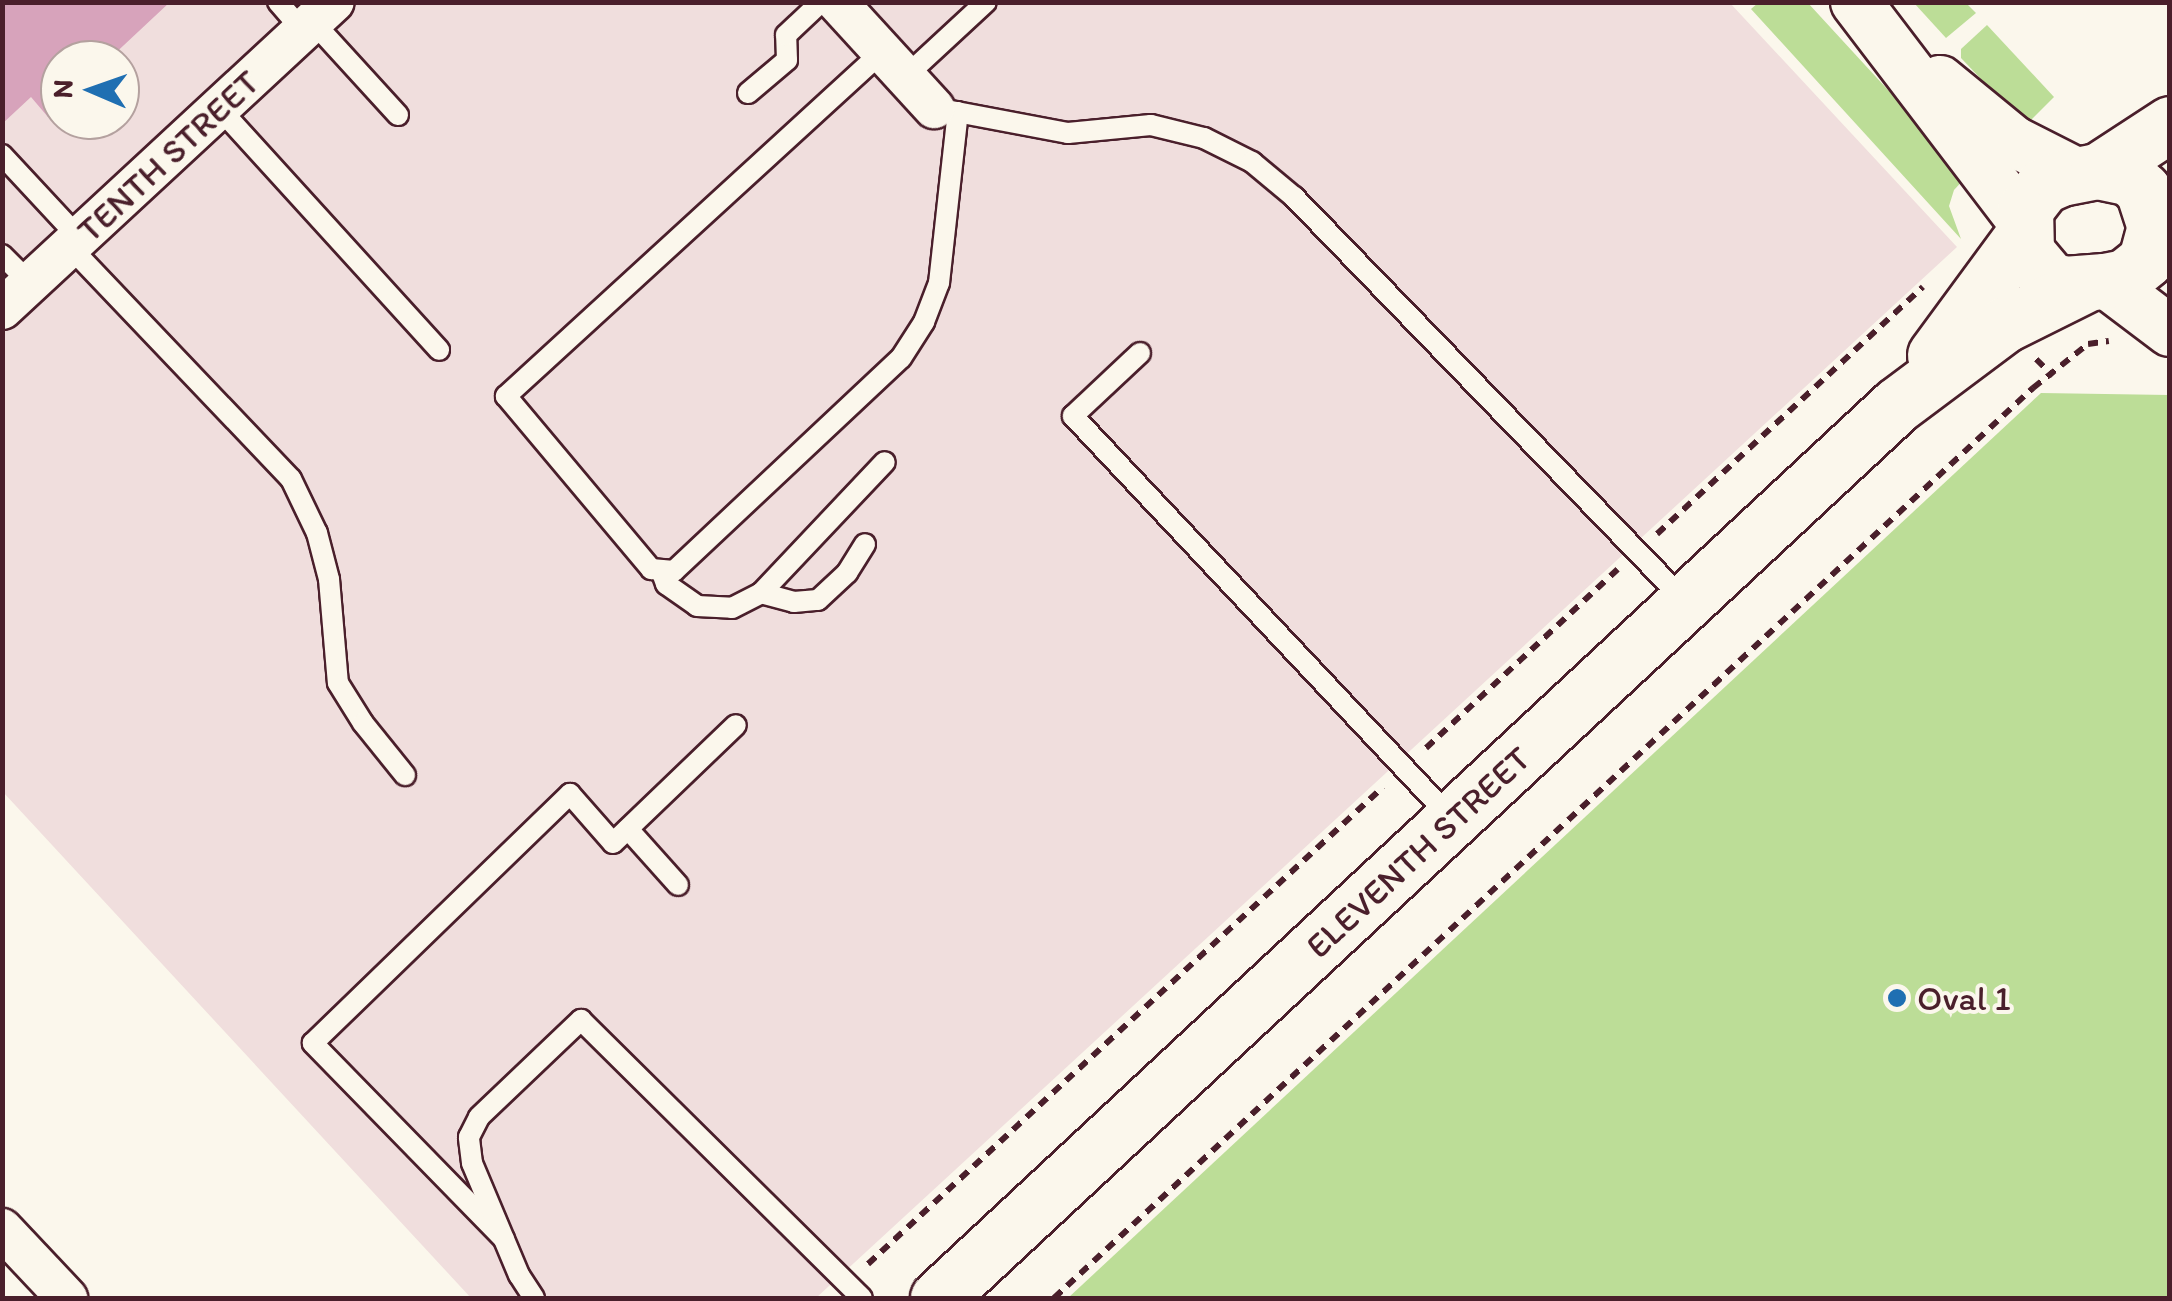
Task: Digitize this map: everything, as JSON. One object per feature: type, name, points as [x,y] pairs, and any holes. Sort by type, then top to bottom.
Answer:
[{"type":"main road","points":[[2088,172],[2130,178],[2143,190],[2162,236],[2136,269],[2095,283],[2049,279],[2026,252],[2023,228],[2030,198],[2043,186],[2088,172],[2170,124]]},
{"type":"main road","name":"ELEVENTH STREET","points":[[938,1298],[1897,405],[1992,310],[2023,228]]},
{"type":"main road","name":"ELEVENTH STREET","points":[[1992,310],[2095,283]]},
{"type":"street","points":[[837,2],[894,64],[946,110]]},
{"type":"street","name":"TENTH STREET","points":[[12,282],[74,242],[219,108],[307,15]]},
{"type":"street","points":[[1869,18],[2013,141],[2088,172]]},
{"type":"street","points":[[1869,18],[2023,228]]},
{"type":"street","points":[[2095,283],[2170,331]]},
{"type":"street","points":[[2,1229],[67,1298]]},
{"type":"lane","points":[[748,93],[787,60],[786,35],[822,2]]},
{"type":"lane","points":[[986,2],[894,64],[506,396],[651,569],[674,571],[901,358],[924,322],[940,283],[946,110],[1068,132],[1151,124],[1204,138],[1252,162],[1294,197],[1686,602]]},
{"type":"lane","points":[[307,15],[398,115]]},
{"type":"lane","points":[[219,108],[439,350]]},
{"type":"lane","points":[[2,155],[74,242],[291,479],[316,533],[329,579],[338,683],[363,723],[406,775]]},
{"type":"lane","points":[[1140,352],[1073,416],[1453,819]]},
{"type":"lane","points":[[661,570],[666,584],[679,596],[714,610],[732,608],[761,593],[885,462]]},
{"type":"lane","points":[[761,593],[794,602],[818,600],[847,574],[864,544]]},
{"type":"lane","points":[[504,1239],[312,1043],[570,794],[614,843],[736,725]]},
{"type":"lane","points":[[628,829],[678,885]]},
{"type":"lane","points":[[534,1298],[472,1164],[469,1137],[479,1117],[581,1020],[854,1291]]},
{"type":"path","points":[[854,1291],[1404,768],[1951,262],[2053,376]]},
{"type":"path","points":[[1054,1298],[2032,388],[2053,376],[2088,344],[2120,339]]},
{"type":"shaded area","points":[[3,3],[1730,3],[1957,247],[816,1298],[471,1298],[3,792]]},
{"type":"green space","points":[[1758,3],[1808,3],[1967,176],[1954,190],[1949,206],[1961,239],[1751,9]]},
{"type":"green space","points":[[1914,3],[1966,3],[1976,13],[1946,38]]},
{"type":"green space","points":[[1987,25],[2054,97],[2031,120],[2021,121],[1961,58],[1961,49]]},
{"type":"green space","points":[[2041,393],[2169,395],[2169,1298],[1068,1298]]},
{"type":"building","points":[[2,2],[170,2],[129,40],[40,40],[40,108],[31,97],[2,124]]},
{"type":"place","name":"Oval 1","points":[[1897,998]]}]
